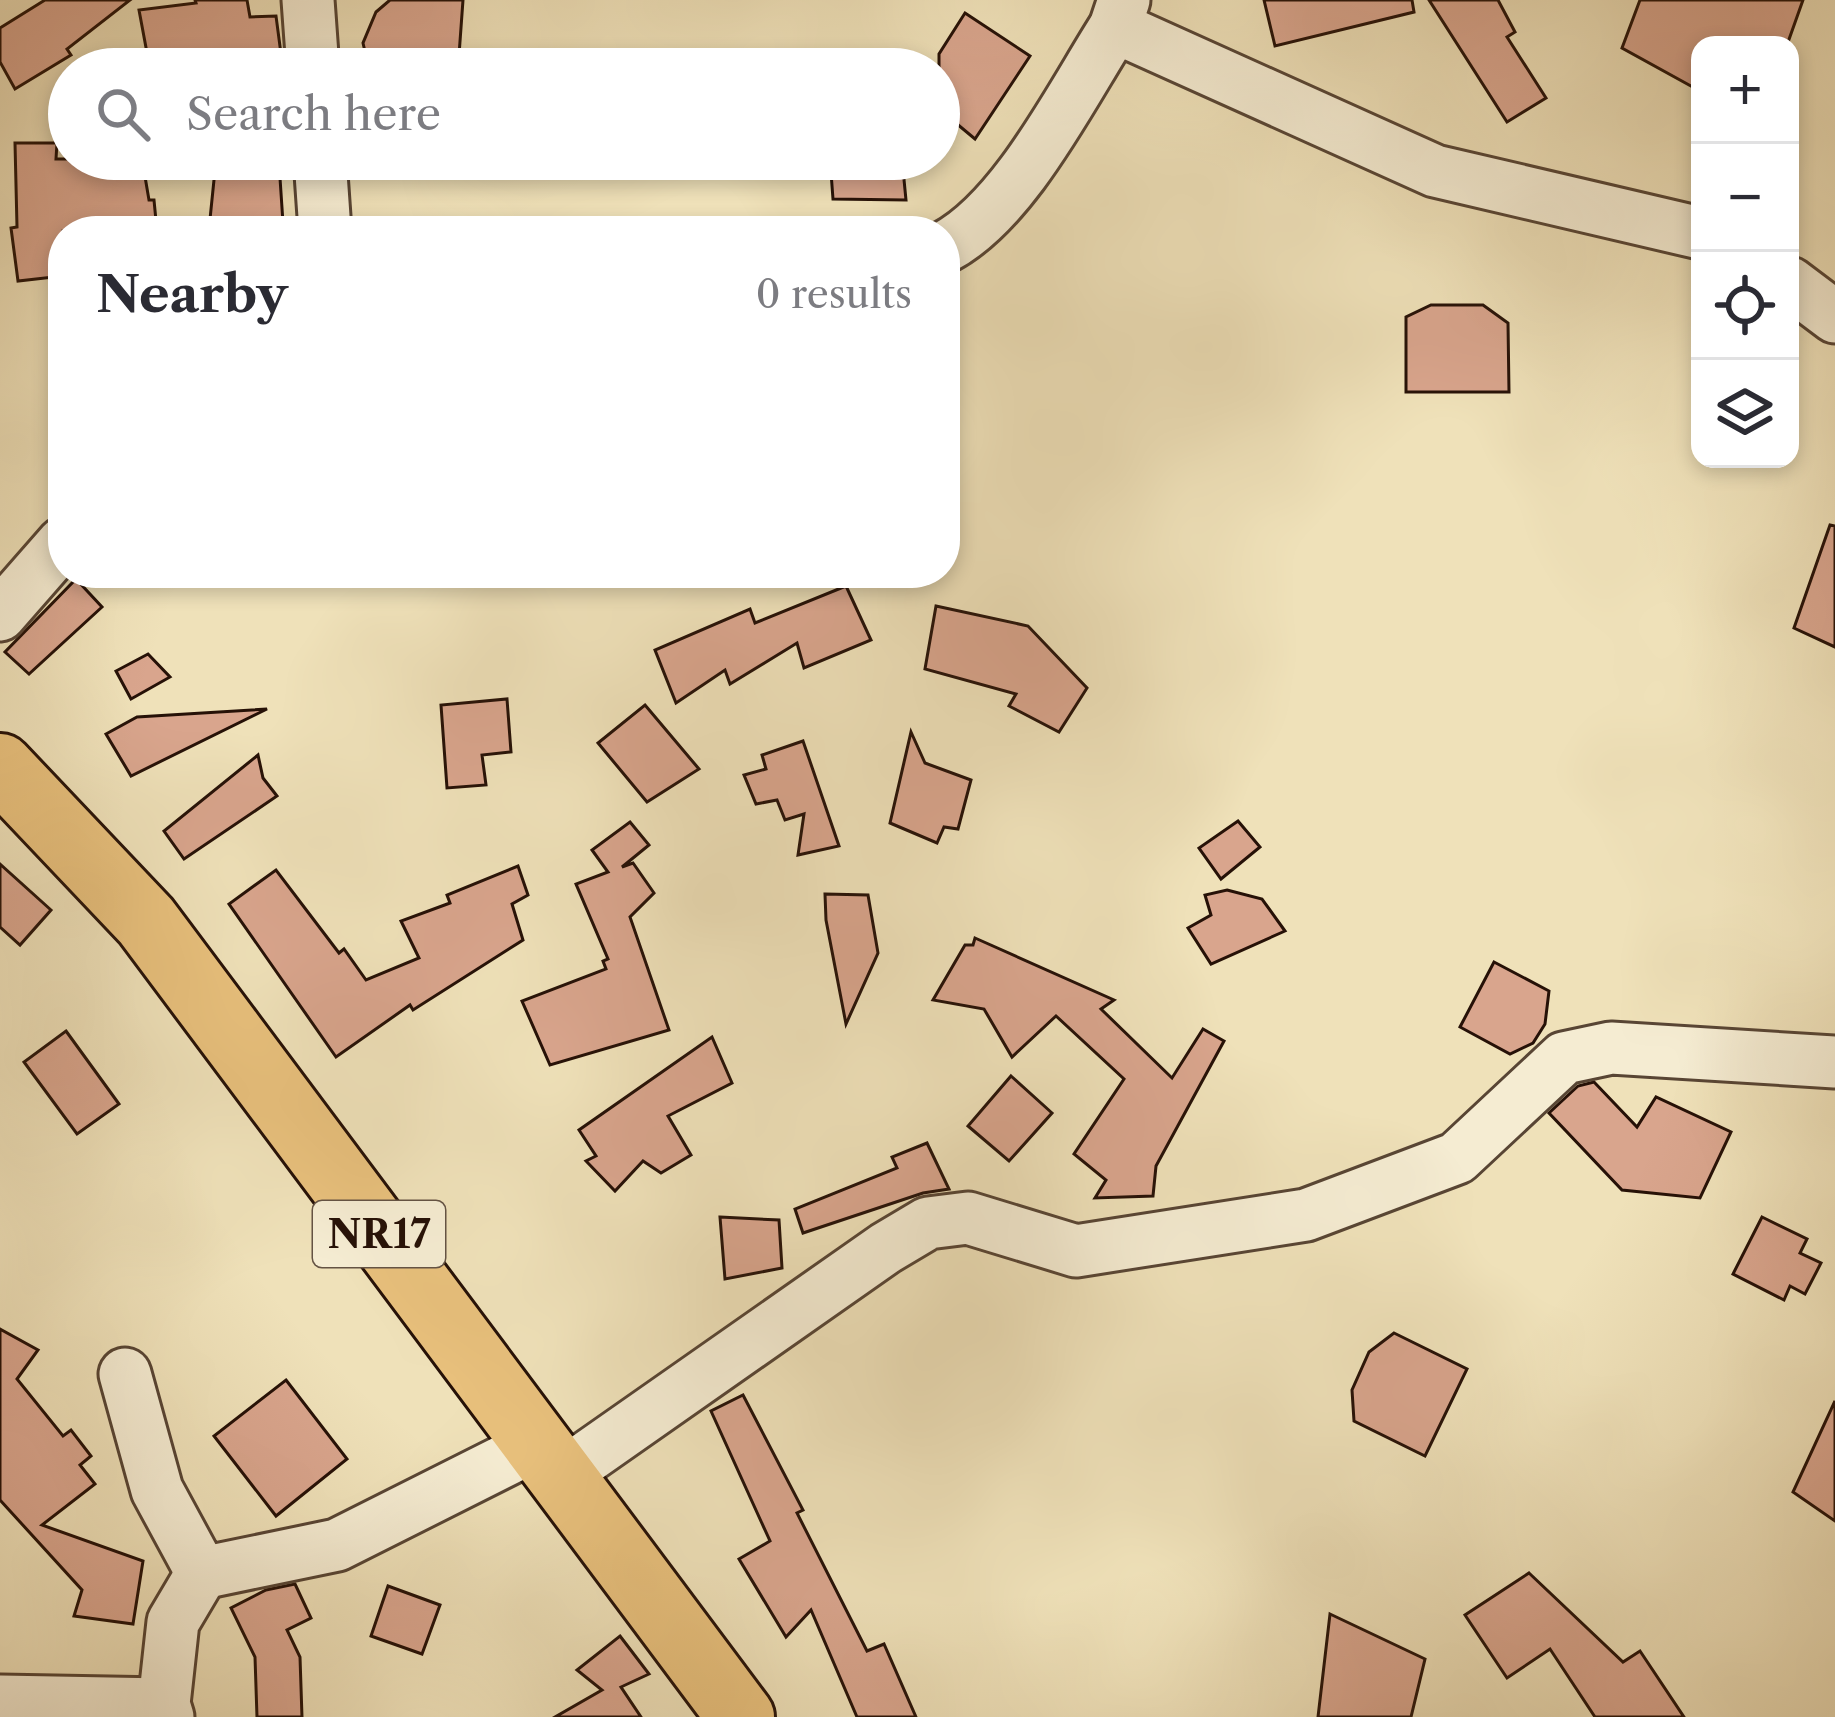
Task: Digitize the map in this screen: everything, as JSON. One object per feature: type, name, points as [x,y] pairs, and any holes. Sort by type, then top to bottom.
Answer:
[{"type":"main road","name":"NR17","points":[[0,767],[146,921],[741,1717]]},
{"type":"street","points":[[308,0],[311,48]]},
{"type":"street","points":[[960,239],[1009,192],[1119,14],[1435,172],[1691,230]]},
{"type":"street","points":[[321,180],[324,216]]},
{"type":"street","points":[[1799,290],[1835,317]]},
{"type":"street","points":[[0,615],[48,560]]},
{"type":"street","points":[[0,1701],[166,1711],[173,1622],[202,1573],[338,1545],[547,1461],[928,1223],[968,1219],[1076,1251],[1306,1216],[1456,1158],[1564,1058],[1611,1048],[1835,1062]]},
{"type":"street","points":[[124,1374],[157,1490],[202,1573]]},
{"type":"building","points":[[45,0],[130,0],[68,48],[48,48],[48,69],[15,89],[0,62],[0,28]]},
{"type":"building","points":[[247,0],[250,17],[276,16],[280,48],[146,48],[139,10]]},
{"type":"building","points":[[390,0],[463,0],[460,48],[364,48],[376,12]]},
{"type":"building","points":[[1264,0],[1412,0],[1414,12],[1275,46]]},
{"type":"building","points":[[1429,0],[1498,0],[1515,32],[1507,37],[1546,98],[1507,122]]},
{"type":"building","points":[[1640,0],[1803,0],[1790,36],[1691,36],[1691,86],[1622,48]]},
{"type":"building","points":[[965,13],[1030,56],[975,139],[960,126],[960,48],[943,48]]},
{"type":"building","points":[[15,143],[48,143],[48,180],[146,180],[149,200],[154,200],[156,216],[48,216],[48,278],[18,281],[11,228],[17,227]]},
{"type":"building","points":[[214,180],[280,180],[283,216],[210,216]]},
{"type":"building","points":[[832,180],[904,180],[906,200],[833,199]]},
{"type":"building","points":[[1431,305],[1483,305],[1508,323],[1509,392],[1406,392],[1406,317]]},
{"type":"building","points":[[1830,525],[1835,526],[1835,647],[1794,628]]},
{"type":"building","points":[[67,588],[84,588],[102,607],[29,674],[5,652]]},
{"type":"building","points":[[847,588],[871,640],[804,668],[797,643],[730,684],[725,670],[676,703],[655,650],[750,609],[755,623]]},
{"type":"building","points":[[936,606],[1028,626],[1087,688],[1059,732],[1009,706],[1016,694],[925,669]]},
{"type":"building","points":[[148,654],[170,677],[131,699],[116,671]]},
{"type":"building","points":[[507,699],[511,752],[482,755],[486,785],[447,788],[441,705]]},
{"type":"building","points":[[645,705],[699,769],[647,802],[598,743]]},
{"type":"building","points":[[267,709],[131,776],[106,734],[137,717]]},
{"type":"building","points":[[911,732],[925,763],[971,780],[958,829],[944,827],[937,843],[890,823]]},
{"type":"building","points":[[803,741],[839,846],[798,855],[804,814],[785,820],[777,800],[756,804],[744,775],[766,769],[762,755]]},
{"type":"building","points":[[258,755],[263,778],[277,796],[184,859],[164,831]]},
{"type":"building","points":[[1238,821],[1260,847],[1221,879],[1199,848]]},
{"type":"building","points":[[630,822],[649,845],[622,867],[633,863],[654,893],[630,917],[669,1030],[550,1065],[522,1001],[606,969],[603,961],[608,959],[576,884],[608,872],[592,850]]},
{"type":"building","points":[[0,864],[51,910],[20,945],[0,927]]},
{"type":"building","points":[[518,866],[528,895],[512,904],[523,940],[413,1010],[410,1005],[336,1057],[229,904],[276,870],[339,953],[344,949],[366,980],[419,958],[401,921],[450,903],[447,895]]},
{"type":"building","points":[[1227,890],[1262,899],[1285,931],[1211,964],[1188,928],[1211,915],[1205,895]]},
{"type":"building","points":[[825,894],[868,895],[878,953],[846,1024],[826,920]]},
{"type":"building","points":[[975,938],[1114,1000],[1101,1009],[1172,1078],[1203,1029],[1224,1041],[1156,1166],[1153,1196],[1095,1198],[1106,1180],[1074,1154],[1124,1079],[1056,1016],[1012,1057],[984,1009],[933,1000],[965,945],[973,945]]},
{"type":"building","points":[[1494,962],[1549,991],[1545,1024],[1533,1043],[1510,1054],[1460,1027]]},
{"type":"building","points":[[66,1031],[119,1104],[77,1134],[24,1062]]},
{"type":"building","points":[[712,1037],[732,1083],[668,1116],[691,1155],[661,1173],[643,1161],[615,1191],[586,1161],[596,1156],[579,1130]]},
{"type":"building","points":[[1011,1076],[1052,1113],[1009,1161],[968,1126]]},
{"type":"building","points":[[1594,1082],[1637,1127],[1656,1097],[1731,1132],[1700,1198],[1622,1190],[1549,1113],[1578,1086]]},
{"type":"building","points":[[927,1143],[949,1189],[923,1193],[803,1233],[795,1209],[897,1168],[892,1157]]},
{"type":"building","points":[[720,1217],[779,1220],[782,1268],[725,1279]]},
{"type":"building","points":[[1762,1217],[1807,1239],[1800,1253],[1821,1263],[1805,1294],[1790,1286],[1784,1300],[1733,1274]]},
{"type":"building","points":[[0,1329],[38,1350],[17,1379],[63,1436],[71,1430],[91,1456],[80,1465],[95,1484],[42,1525],[143,1561],[133,1624],[74,1616],[82,1590],[0,1500]]},
{"type":"building","points":[[1394,1333],[1467,1369],[1425,1456],[1354,1421],[1352,1390],[1369,1352]]},
{"type":"building","points":[[286,1380],[347,1459],[276,1516],[214,1436]]},
{"type":"building","points":[[743,1395],[803,1510],[797,1513],[867,1651],[884,1644],[916,1717],[857,1717],[811,1610],[786,1637],[739,1559],[770,1541],[711,1411]]},
{"type":"building","points":[[1835,1401],[1835,1521],[1793,1492]]},
{"type":"building","points":[[1529,1573],[1623,1662],[1640,1651],[1684,1717],[1595,1717],[1550,1649],[1507,1678],[1465,1615]]},
{"type":"building","points":[[295,1584],[311,1618],[287,1630],[300,1657],[302,1717],[257,1717],[255,1657],[231,1608],[266,1590]]},
{"type":"building","points":[[388,1586],[440,1605],[422,1654],[371,1636]]},
{"type":"building","points":[[1330,1614],[1425,1659],[1411,1717],[1318,1717]]},
{"type":"building","points":[[620,1636],[649,1674],[621,1687],[641,1717],[555,1717],[602,1690],[577,1670]]}]
